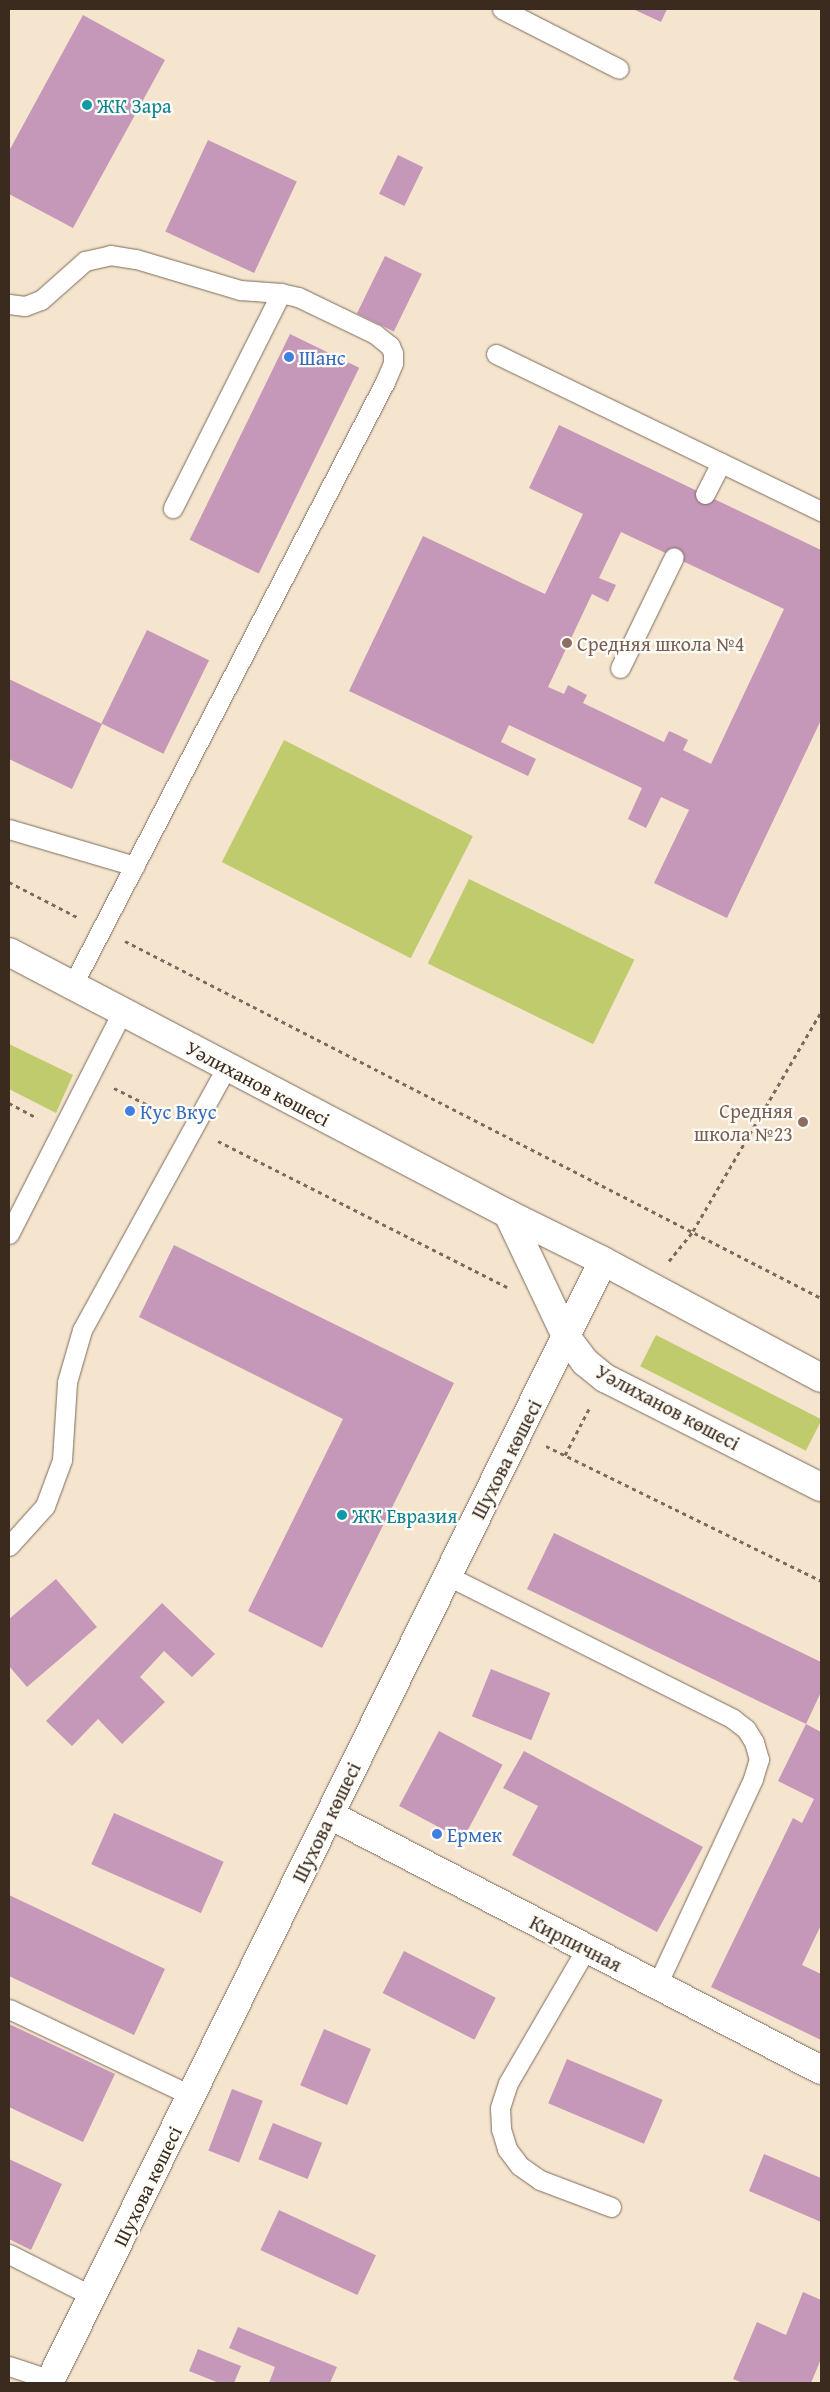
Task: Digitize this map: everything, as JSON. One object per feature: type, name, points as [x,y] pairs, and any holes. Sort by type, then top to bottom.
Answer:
[{"type":"street","name":"Уәлиханов көшесі","points":[[9,952],[821,1378]]},
{"type":"street","name":"Уәлиханов көшесі","points":[[508,1214],[566,1338],[585,1362],[605,1378],[821,1487]]},
{"type":"street","name":"Шухова көшесі","points":[[50,2382],[603,1262]]},
{"type":"street","name":"Кирпичная","points":[[330,1814],[821,2070]]},
{"type":"lane","points":[[502,9],[619,69]]},
{"type":"lane","points":[[9,304],[25,306],[41,300],[85,262],[110,255],[136,259],[240,290],[280,293],[298,297],[375,334],[390,346],[393,353],[393,363],[72,986]]},
{"type":"lane","points":[[173,508],[280,293]]},
{"type":"lane","points":[[496,354],[821,511]]},
{"type":"lane","points":[[705,494],[721,463]]},
{"type":"lane","points":[[620,668],[674,557]]},
{"type":"lane","points":[[9,829],[135,866]]},
{"type":"lane","points":[[9,1234],[122,1012]]},
{"type":"lane","points":[[9,1546],[45,1506],[62,1460],[67,1382],[82,1330],[102,1290],[227,1066]]},
{"type":"lane","points":[[448,1576],[733,1719],[746,1729],[754,1742],[758,1759],[753,1778],[657,1985]]},
{"type":"lane","points":[[586,1949],[508,2084],[500,2108],[501,2129],[507,2149],[515,2160],[540,2180],[611,2207]]},
{"type":"lane","points":[[9,2009],[192,2096]]},
{"type":"lane","points":[[9,2254],[92,2296]]},
{"type":"lane","points":[[9,2366],[50,2382]]},
{"type":"path","points":[[9,882],[821,1298]]},
{"type":"path","points":[[693,1231],[821,1012]]},
{"type":"path","points":[[91,1076],[509,1288]]},
{"type":"path","points":[[565,1455],[605,1378]]},
{"type":"path","points":[[519,1433],[821,1581]]},
{"type":"green space","points":[[284,740],[473,836],[411,958],[222,862]]},
{"type":"green space","points":[[469,879],[634,960],[593,1044],[428,963]]},
{"type":"green space","points":[[9,1044],[73,1075],[56,1113],[9,1089]]},
{"type":"green space","points":[[656,1335],[821,1419],[806,1451],[640,1366]]},
{"type":"building","points":[[633,9],[667,9],[661,22]]},
{"type":"building","name":"ЖК Зара","points":[[83,15],[165,60],[73,228],[9,194],[9,151]]},
{"type":"building","points":[[208,140],[297,181],[254,273],[165,232]]},
{"type":"building","points":[[398,155],[423,167],[404,206],[379,194]]},
{"type":"building","points":[[385,256],[422,274],[394,331],[357,314]]},
{"type":"building","points":[[290,334],[359,368],[259,574],[190,540]]},
{"type":"building","name":"Средняя школа №4","points":[[559,425],[821,550],[821,720],[727,918],[654,883],[689,810],[661,797],[646,828],[628,819],[642,788],[509,725],[501,742],[536,759],[528,776],[349,691],[423,536],[545,594],[583,514],[529,488]],"holes":[[[621,532],[784,609],[711,764],[683,750],[688,740],[678,735],[669,731],[664,742],[583,703],[587,695],[568,685],[564,694],[548,687],[592,594],[608,602],[616,585],[599,578]]]},
{"type":"building","points":[[147,630],[209,660],[163,754],[101,723]]},
{"type":"building","points":[[9,679],[102,724],[72,789],[9,759]]},
{"type":"building","name":"ЖК Евразия","points":[[174,1245],[454,1383],[322,1648],[248,1611],[343,1419],[139,1317]]},
{"type":"building","points":[[554,1533],[821,1662],[821,1692],[806,1724],[527,1589]]},
{"type":"building","points":[[56,1579],[97,1627],[27,1687],[9,1666],[9,1619]]},
{"type":"building","points":[[162,1603],[215,1654],[192,1677],[164,1651],[140,1677],[165,1702],[122,1744],[98,1719],[72,1746],[46,1721]]},
{"type":"building","points":[[491,1669],[550,1693],[531,1740],[472,1716]]},
{"type":"building","points":[[806,1724],[821,1732],[821,1925],[802,1965],[821,1974],[821,2040],[711,1987],[793,1818],[802,1823],[814,1799],[778,1781]]},
{"type":"building","points":[[439,1731],[503,1765],[463,1840],[399,1806]]},
{"type":"building","points":[[524,1751],[703,1847],[657,1932],[512,1855],[538,1806],[503,1788]]},
{"type":"building","points":[[114,1813],[224,1862],[201,1913],[91,1864]]},
{"type":"building","points":[[9,1895],[165,1969],[134,2035],[9,1976]]},
{"type":"building","points":[[404,1951],[496,1998],[474,2040],[383,1993]]},
{"type":"building","points":[[9,2024],[115,2074],[83,2142],[9,2107]]},
{"type":"building","points":[[324,2029],[371,2049],[347,2105],[300,2085]]},
{"type":"building","points":[[567,2059],[663,2100],[644,2144],[548,2103]]},
{"type":"building","points":[[232,2089],[263,2101],[239,2162],[208,2151]]},
{"type":"building","points":[[273,2123],[322,2143],[308,2179],[258,2159]]},
{"type":"building","points":[[764,2154],[821,2178],[821,2222],[749,2191]]},
{"type":"building","points":[[9,2159],[62,2184],[31,2250],[9,2239]]},
{"type":"building","points":[[279,2210],[376,2255],[357,2295],[260,2250]]},
{"type":"building","points":[[803,2292],[821,2300],[821,2359],[811,2383],[743,2383],[733,2379],[757,2322],[786,2335]]},
{"type":"building","points":[[238,2327],[337,2367],[330,2383],[269,2383],[275,2367],[229,2348]]},
{"type":"building","points":[[198,2349],[241,2366],[234,2383],[219,2383],[189,2371]]},
{"type":"place","name":"ЖК Зара","points":[[87,105]]},
{"type":"place","name":"Шанс","points":[[289,357]]},
{"type":"place","name":"Средняя школа №4","points":[[567,643]]},
{"type":"place","name":"Кус Вкус","points":[[130,1111]]},
{"type":"place","name":"Средняя школа №23","points":[[803,1122]]},
{"type":"place","name":"ЖК Евразия","points":[[342,1515]]},
{"type":"place","name":"Ермек","points":[[437,1834]]}]
